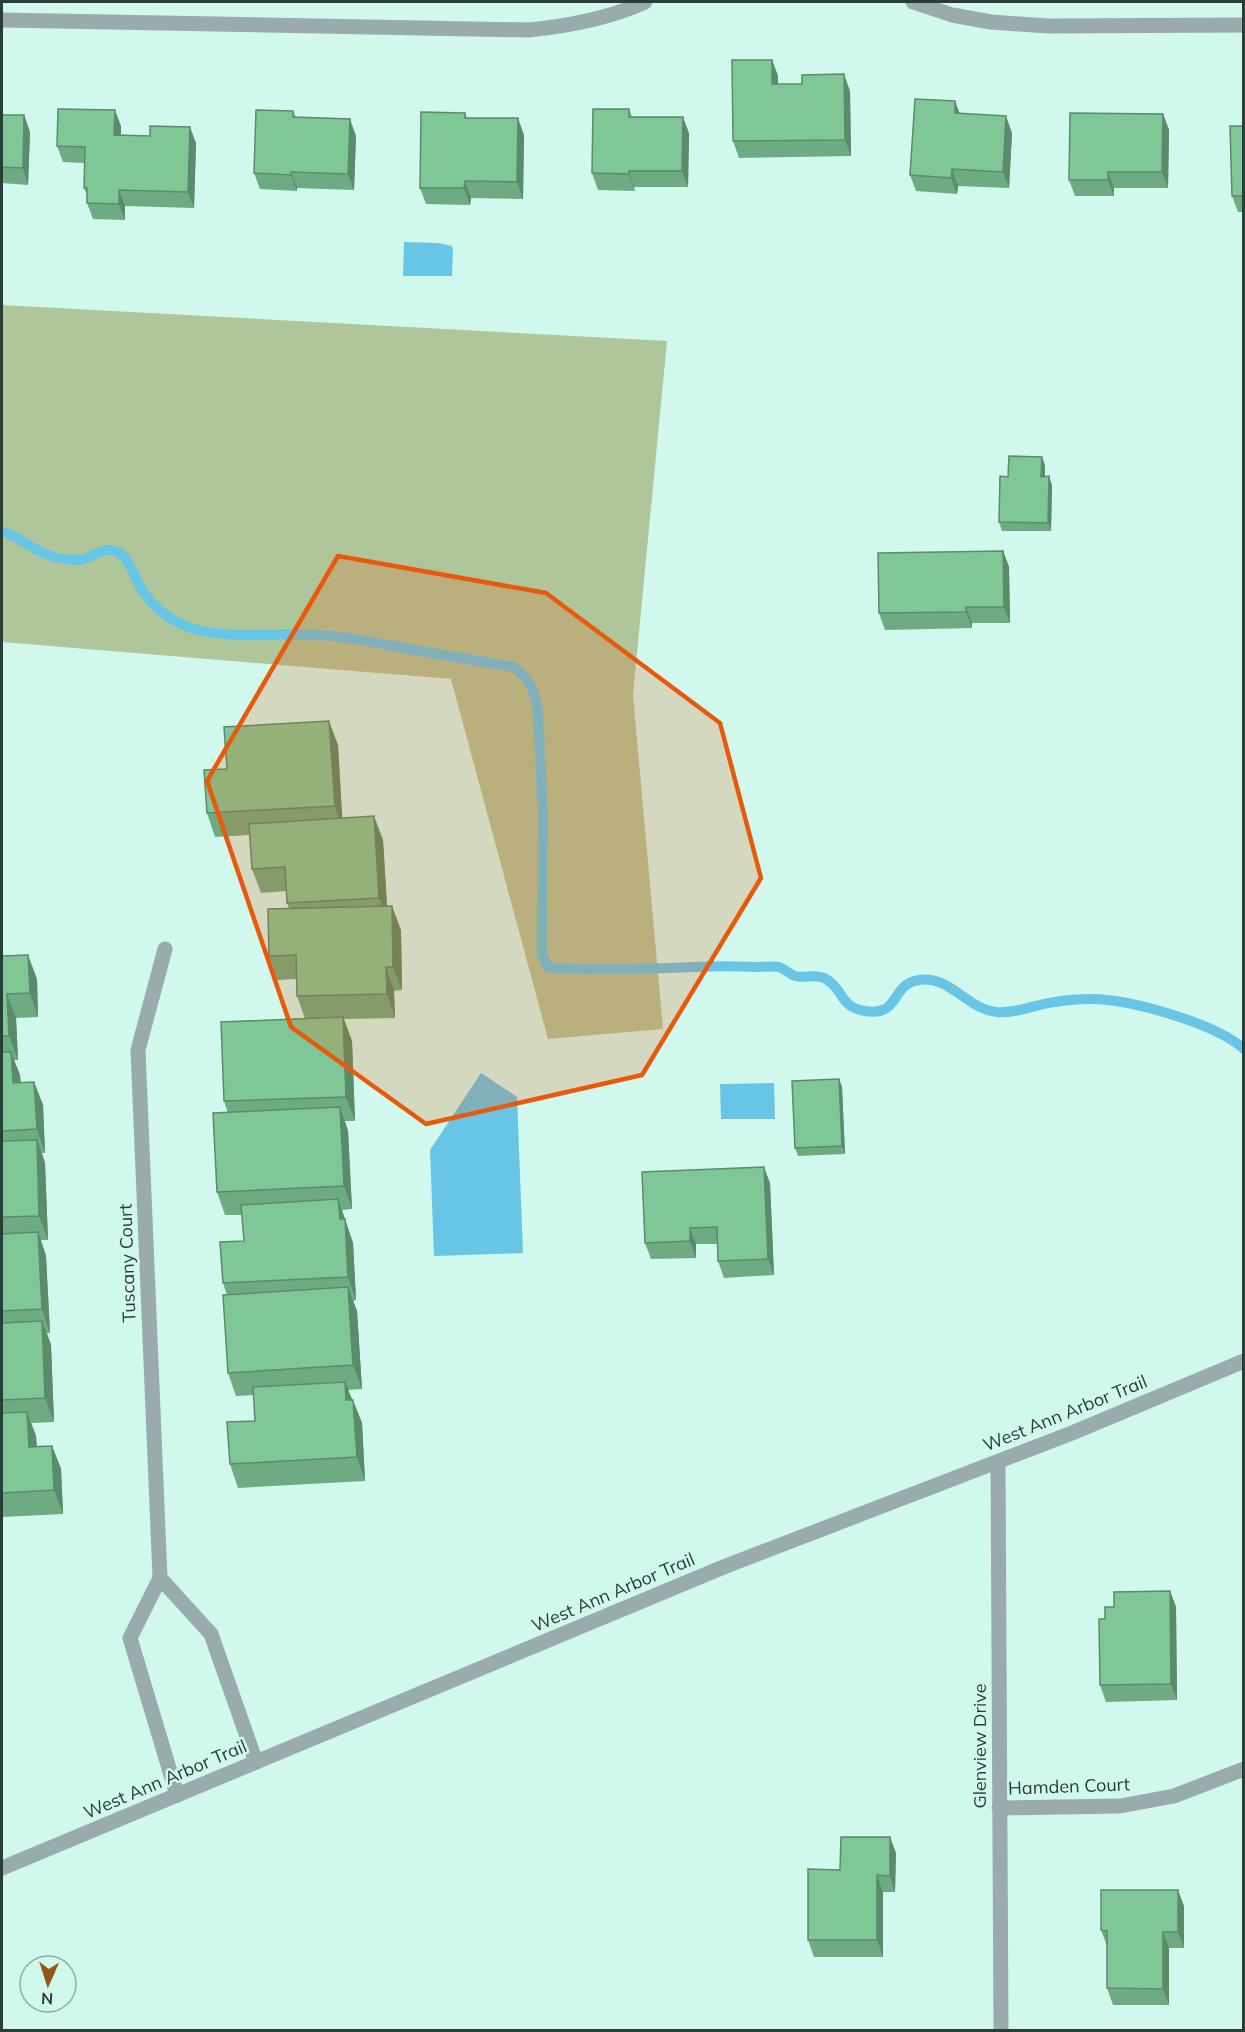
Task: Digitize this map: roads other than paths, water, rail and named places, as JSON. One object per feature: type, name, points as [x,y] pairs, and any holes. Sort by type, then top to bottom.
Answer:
[{"type":"street","points":[[2,20],[529,30],[564,26],[600,18],[645,2]]},
{"type":"street","points":[[912,2],[952,15],[991,22],[1048,27],[1244,25]]},
{"type":"street","name":"Tuscany Court","points":[[165,949],[138,1050],[160,1578],[130,1638],[177,1795]]},
{"type":"street","name":"West Ann Arbor Trail","points":[[2,1868],[726,1566],[1072,1434],[1244,1361]]},
{"type":"street","name":"Glenview Drive","points":[[998,1462],[1001,2031]]},
{"type":"street","points":[[160,1578],[212,1634],[256,1762]]},
{"type":"street","name":"Hamden Court","points":[[999,1808],[1120,1806],[1174,1796],[1244,1769]]},
{"type":"water","points":[[404,242],[438,243],[452,246],[452,276],[403,276]]},
{"type":"water","points":[[481,1073],[517,1097],[523,1253],[434,1256],[430,1150]]},
{"type":"water","points":[[774,1083],[775,1119],[721,1119],[720,1084]]},
{"type":"waterway","points":[[2,531],[37,550],[65,559],[82,560],[108,550],[119,553],[128,562],[143,591],[163,613],[171,619],[198,630],[247,635],[297,634],[337,637],[514,667],[531,686],[538,711],[543,815],[542,954],[548,968],[779,967],[795,976],[818,976],[826,979],[832,983],[850,1006],[876,1012],[890,1005],[903,987],[919,980],[930,980],[950,987],[977,1005],[997,1012],[1011,1012],[1068,1000],[1107,1000],[1171,1014],[1213,1030],[1244,1049]]}]
